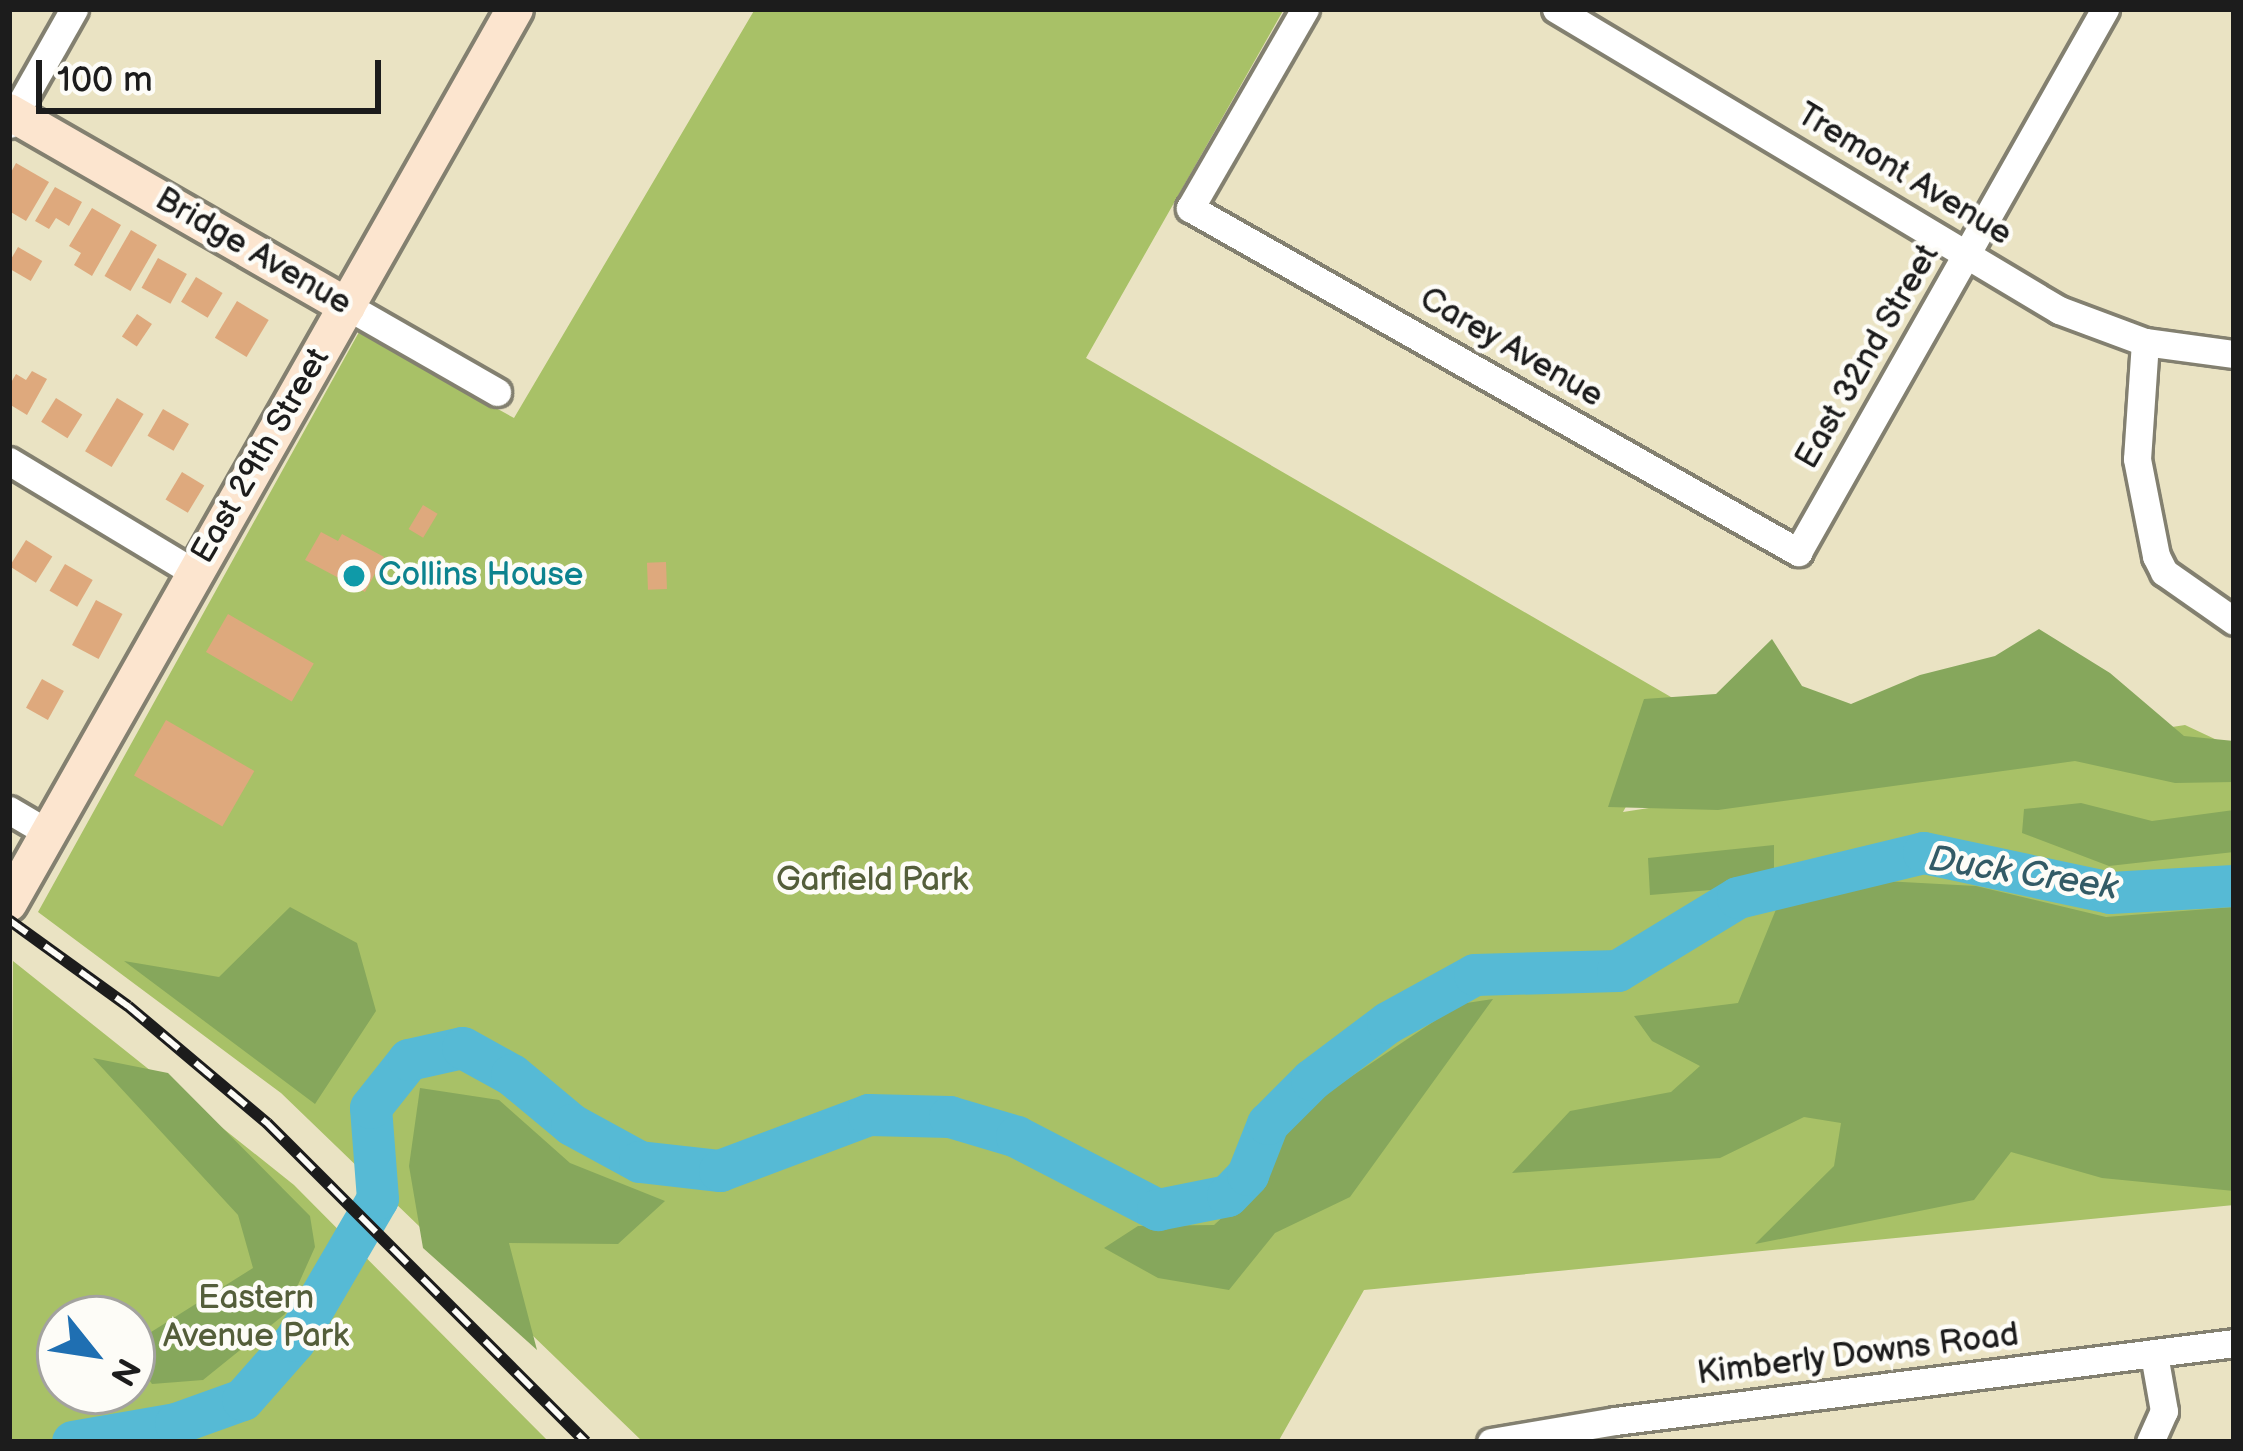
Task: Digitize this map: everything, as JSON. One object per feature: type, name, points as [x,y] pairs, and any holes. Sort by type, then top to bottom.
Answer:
[{"type":"street","points":[[11,117],[74,9]]},
{"type":"street","name":"East 29th Street","points":[[9,903],[514,9]]},
{"type":"street","name":"Carey Avenue","points":[[1305,9],[1190,208],[1798,552]]},
{"type":"street","name":"Tremont Avenue","points":[[1556,9],[2059,310],[2145,342],[2234,354]]},
{"type":"street","name":"East 32nd Street","points":[[1798,552],[2105,9]]},
{"type":"street","name":"Bridge Avenue","points":[[11,117],[497,392]]},
{"type":"street","points":[[2145,342],[2137,459],[2156,556],[2164,572],[2234,621]]},
{"type":"street","points":[[9,461],[195,573]]},
{"type":"street","points":[[9,810],[48,833]]},
{"type":"street","name":"Kimberly Downs Road","points":[[1491,1442],[1615,1420],[2234,1343]]},
{"type":"street","points":[[2150,1442],[2164,1411],[2153,1354]]},
{"type":"green space","name":"Garfield Park","points":[[755,9],[1284,9],[1086,358],[1683,704],[1623,812],[2185,725],[2234,748],[2234,1205],[1364,1290],[1278,1442],[643,1442],[281,1093],[38,912],[359,332],[514,418]]},
{"type":"green space","points":[[2039,629],[2110,673],[2184,736],[2234,741],[2234,782],[2175,783],[2075,761],[1718,810],[1608,807],[1644,699],[1716,694],[1772,639],[1802,686],[1851,704],[1920,675],[1995,656]]},
{"type":"green space","points":[[2081,803],[2152,821],[2234,810],[2234,852],[2109,866],[2022,833],[2024,809]]},
{"type":"green space","points":[[1774,845],[1774,871],[1723,889],[1650,895],[1648,858]]},
{"type":"green space","points":[[1884,881],[1976,886],[2106,917],[2234,907],[2234,1191],[2102,1178],[2011,1152],[1974,1200],[1755,1244],[1834,1166],[1841,1123],[1804,1117],[1720,1158],[1512,1173],[1570,1111],[1671,1092],[1700,1066],[1652,1041],[1634,1016],[1738,1003],[1779,902]]},
{"type":"green space","points":[[290,907],[357,943],[376,1011],[315,1104],[124,961],[219,977]]},
{"type":"green space","name":"Eastern Avenue Park","points":[[13,961],[294,1185],[549,1442],[9,1442]]},
{"type":"green space","points":[[1493,999],[1350,1197],[1275,1233],[1229,1290],[1158,1278],[1104,1248],[1138,1226],[1214,1225],[1263,1180],[1289,1118],[1460,1004]]},
{"type":"green space","points":[[93,1058],[168,1073],[310,1216],[315,1247],[285,1314],[203,1380],[156,1384],[156,1329],[253,1268],[238,1215]]},
{"type":"green space","points":[[420,1088],[499,1100],[570,1163],[665,1201],[618,1244],[509,1243],[537,1350],[423,1248],[409,1166]]},
{"type":"building","points":[[16,163],[49,182],[26,221],[9,211],[9,176]]},
{"type":"building","points":[[55,187],[82,202],[69,226],[56,218],[49,229],[35,221]]},
{"type":"building","points":[[92,208],[121,225],[92,276],[74,265],[81,253],[69,246]]},
{"type":"building","points":[[131,230],[157,245],[130,291],[105,276]]},
{"type":"building","points":[[18,247],[42,261],[31,281],[9,268]]},
{"type":"building","points":[[158,258],[187,274],[170,304],[142,288]]},
{"type":"building","points":[[196,277],[223,293],[208,318],[181,302]]},
{"type":"building","points":[[237,301],[269,320],[247,357],[215,338]]},
{"type":"building","points":[[137,314],[152,324],[137,346],[122,336]]},
{"type":"building","points":[[32,371],[47,379],[27,415],[9,404],[9,386],[16,374],[26,380]]},
{"type":"building","points":[[56,398],[82,414],[67,438],[41,422]]},
{"type":"building","points":[[117,398],[144,414],[112,467],[85,451]]},
{"type":"building","points":[[163,409],[189,424],[173,451],[148,436]]},
{"type":"building","points":[[182,472],[204,485],[188,513],[166,499]]},
{"type":"building","points":[[423,505],[438,514],[423,538],[409,529]]},
{"type":"building","name":"Collins House","points":[[321,532],[338,541],[342,534],[384,557],[365,592],[305,560]]},
{"type":"building","points":[[26,540],[52,556],[36,583],[10,566]]},
{"type":"building","points":[[666,562],[667,589],[648,590],[647,563]]},
{"type":"building","points":[[65,564],[93,580],[77,607],[50,591]]},
{"type":"building","points":[[96,600],[122,614],[99,659],[72,645]]},
{"type":"building","points":[[228,614],[314,664],[292,702],[206,652]]},
{"type":"building","points":[[42,679],[64,691],[48,720],[26,708]]},
{"type":"building","points":[[166,720],[254,771],[222,826],[134,775]]},
{"type":"waterway","name":"Duck Creek","points":[[73,1442],[176,1424],[243,1400],[295,1341],[378,1199],[371,1108],[409,1060],[463,1048],[512,1075],[572,1125],[640,1162],[720,1171],[869,1115],[950,1117],[1017,1137],[1158,1210],[1228,1196],[1248,1175],[1268,1124],[1312,1080],[1388,1023],[1475,975],[1618,971],[1738,898],[1924,853],[2110,893],[2234,886]]},
{"type":"railway","points":[[9,920],[128,1006],[267,1123],[586,1442]]},
{"type":"place","name":"Collins House","points":[[354,576]]}]
